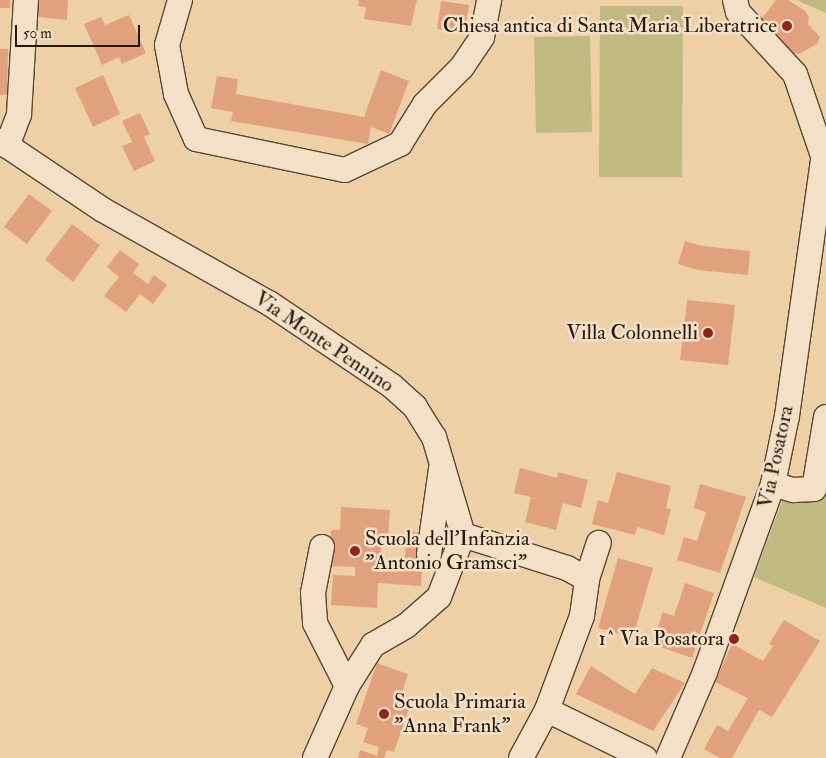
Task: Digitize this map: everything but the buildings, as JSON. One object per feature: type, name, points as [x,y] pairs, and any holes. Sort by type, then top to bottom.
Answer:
[{"type":"street","points":[[4,144],[19,114],[26,0]]},
{"type":"street","points":[[180,0],[167,44],[176,94],[196,140],[345,170],[363,158],[400,144],[425,104],[462,67],[482,37],[489,0]]},
{"type":"street","points":[[735,0],[738,12],[795,74],[824,148]]},
{"type":"street","name":"Via Monte Pennino","points":[[4,144],[103,210],[269,303],[392,386],[420,415],[434,437],[463,535]]},
{"type":"street","name":"Via Posatora","points":[[668,758],[705,672],[773,484],[817,270],[824,148]]},
{"type":"street","points":[[773,484],[793,490],[814,488],[826,417]]},
{"type":"street","points":[[429,554],[441,465]]},
{"type":"street","points":[[315,758],[348,686],[373,645],[406,626],[440,597],[463,535],[567,568],[587,579]]},
{"type":"street","points":[[521,758],[547,710],[582,616],[587,579],[599,543]]},
{"type":"street","points":[[322,548],[313,594],[315,623],[348,686]]},
{"type":"street","points":[[547,710],[645,758]]},
{"type":"shaded area","points":[[796,0],[826,0],[826,13]]},
{"type":"shaded area","points":[[600,6],[683,6],[682,177],[599,177]]},
{"type":"shaded area","points":[[590,36],[592,132],[536,133],[534,37]]},
{"type":"shaded area","points":[[826,461],[826,608],[754,577],[784,496],[819,500]]},
{"type":"place","name":"Chiesa antica di Santa Maria Liberatrice","points":[[787,26]]},
{"type":"place","name":"Villa Colonnelli","points":[[708,333]]},
{"type":"place","name":"Scuola dell'Infanzia \"Antonio Gramsci\"","points":[[355,551]]},
{"type":"place","name":"1^ Via Posatora","points":[[734,639]]},
{"type":"place","name":"Scuola Primaria \"Anna Frank\"","points":[[384,714]]}]
